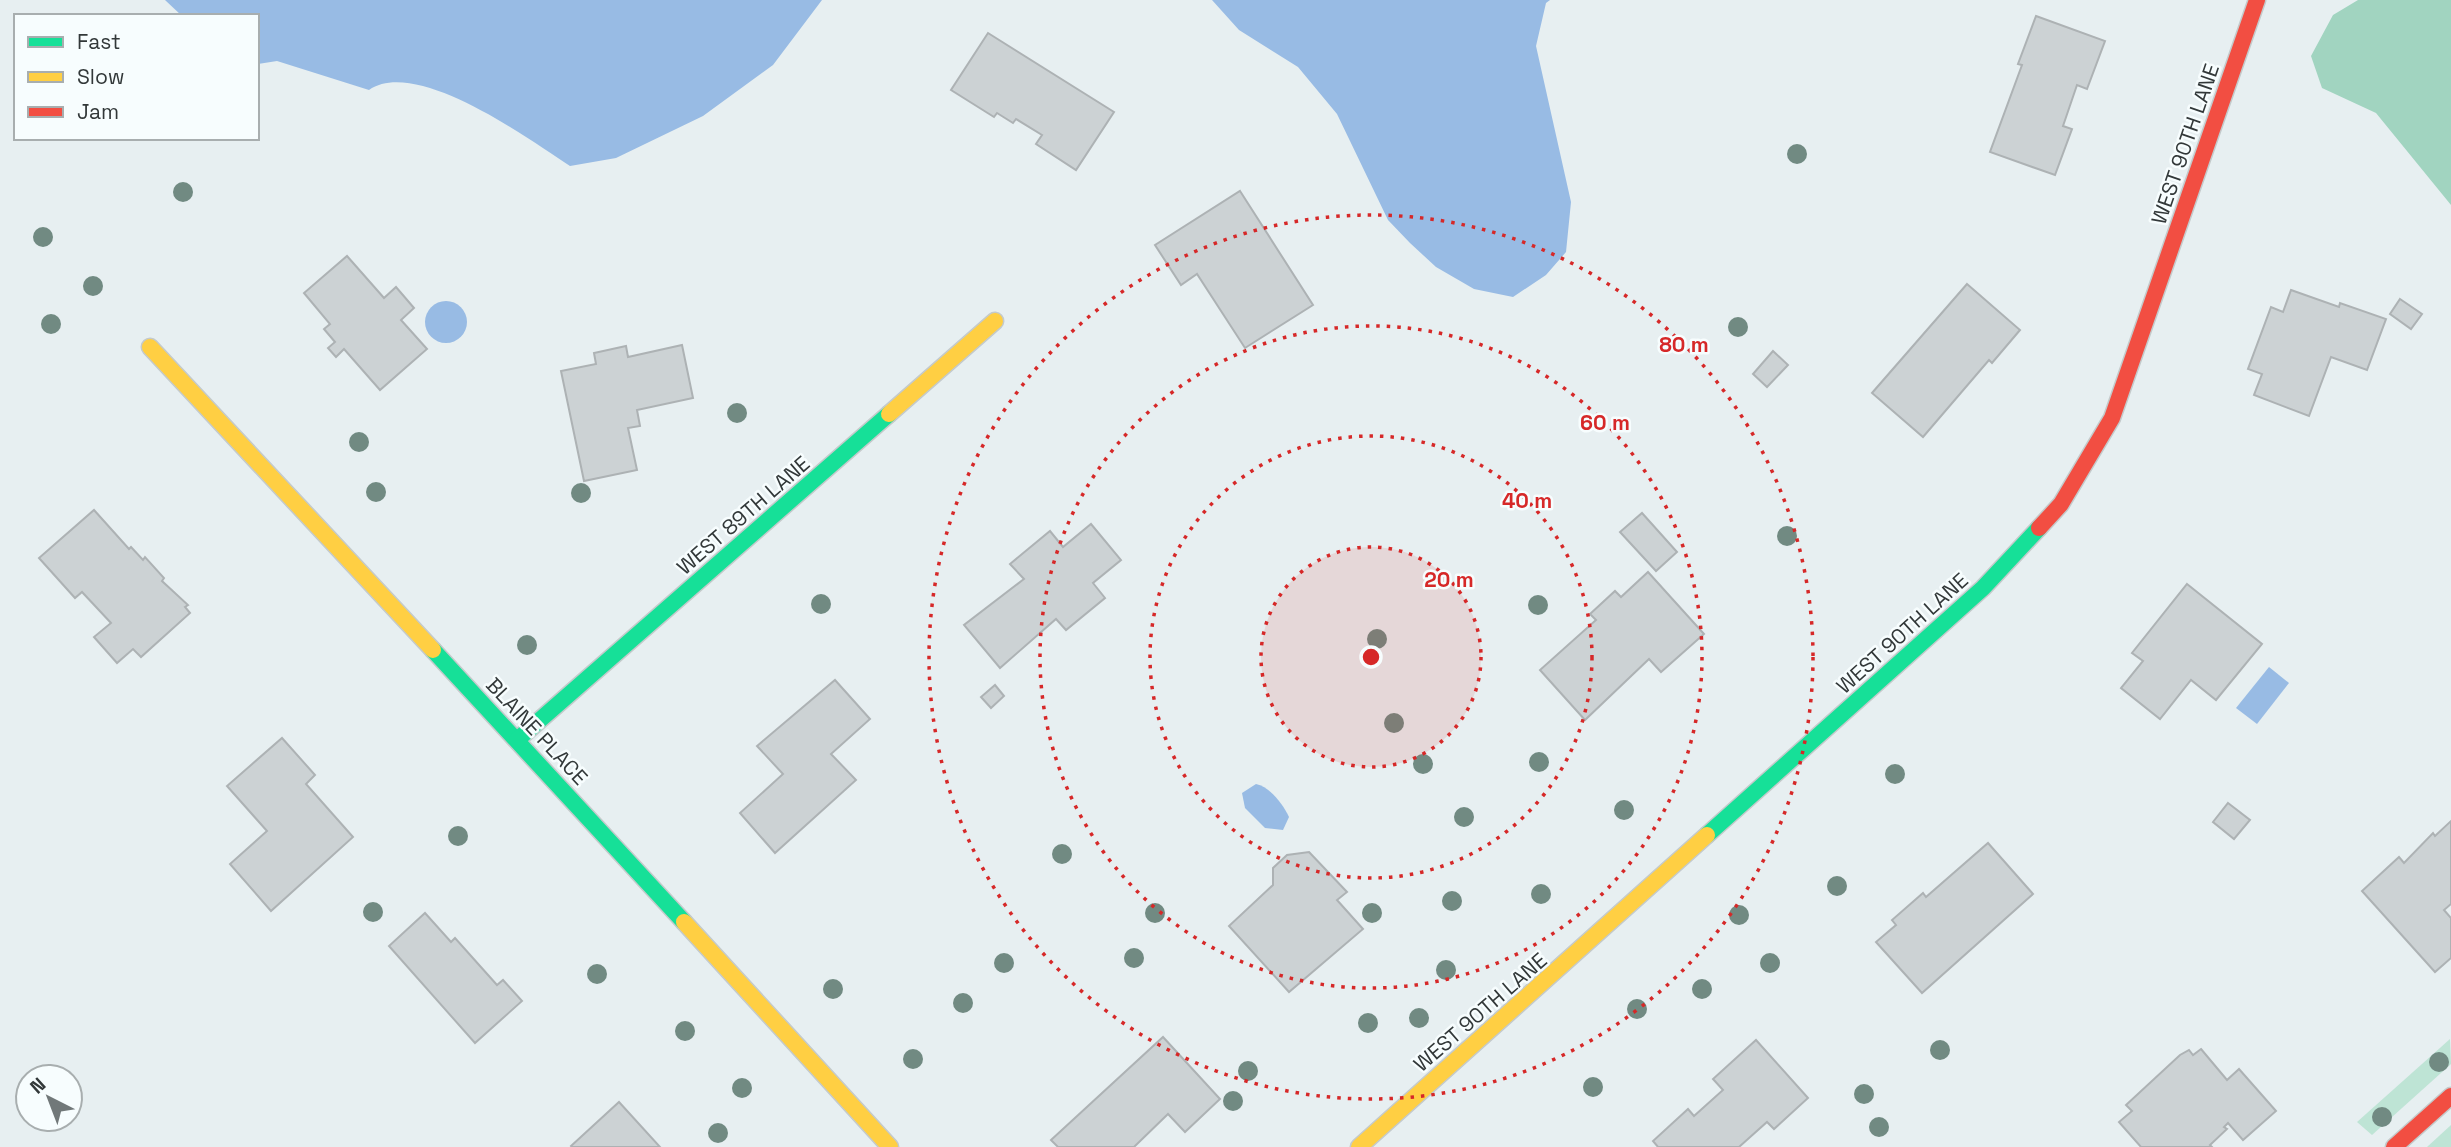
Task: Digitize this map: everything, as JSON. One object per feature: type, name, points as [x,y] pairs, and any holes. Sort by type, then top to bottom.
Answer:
[{"type":"street","name":"WEST 90TH LANE","points":[[1359,1147],[1983,588],[2061,504],[2112,418],[2257,0]]},
{"type":"street","name":"WEST 89TH LANE","points":[[517,740],[995,320]]},
{"type":"street","name":"BLAINE PLACE","points":[[150,347],[517,740],[890,1147]]},
{"type":"street","points":[[2394,1147],[2451,1096]]},
{"type":"green space","points":[[2358,0],[2451,0],[2451,205],[2376,113],[2322,88],[2311,56],[2333,15]]},
{"type":"green space","points":[[2450,1039],[2451,1064],[2372,1135],[2357,1122]]},
{"type":"green space","points":[[2451,1125],[2451,1147],[2427,1147]]},
{"type":"water","points":[[165,0],[822,0],[773,65],[703,116],[616,158],[570,166],[501,121],[442,92],[414,84],[389,83],[369,90],[277,61],[259,64],[259,14],[180,14]]},
{"type":"water","points":[[1212,0],[1550,0],[1546,3],[1536,46],[1571,202],[1566,252],[1546,275],[1513,297],[1474,289],[1436,267],[1388,220],[1337,114],[1298,67],[1239,30]]},
{"type":"water","points":[[446,301],[461,307],[467,322],[461,337],[446,343],[431,337],[425,322],[431,307]]},
{"type":"water","points":[[2269,667],[2289,683],[2257,724],[2236,708]]},
{"type":"water","points":[[1256,784],[1271,792],[1289,817],[1283,830],[1265,828],[1245,808],[1242,793]]},
{"type":"building","points":[[2036,16],[2105,41],[2087,89],[2077,85],[2063,126],[2072,129],[2055,175],[1990,152],[2022,65],[2018,64]]},
{"type":"building","points":[[988,33],[1114,112],[1076,170],[1036,144],[1042,135],[1016,119],[1013,123],[997,113],[994,117],[951,90]]},
{"type":"building","points":[[1240,191],[1313,305],[1245,348],[1197,274],[1181,285],[1155,245]]},
{"type":"building","points":[[347,256],[384,298],[396,287],[414,308],[401,320],[427,349],[380,390],[344,349],[336,357],[328,348],[335,342],[324,329],[330,324],[304,293]]},
{"type":"building","points":[[1967,284],[2020,330],[1992,363],[1989,360],[1923,437],[1872,393]]},
{"type":"building","points":[[2291,290],[2339,307],[2340,303],[2386,319],[2367,370],[2331,357],[2309,416],[2254,395],[2262,374],[2248,369],[2271,307],[2283,312]]},
{"type":"building","points":[[2400,299],[2422,314],[2411,329],[2390,314]]},
{"type":"building","points":[[682,345],[693,398],[637,410],[640,426],[628,428],[637,470],[584,481],[561,371],[596,364],[594,353],[626,346],[628,357]]},
{"type":"building","points":[[1773,351],[1788,365],[1767,387],[1753,374]]},
{"type":"building","points":[[94,510],[129,549],[131,547],[143,560],[145,557],[164,578],[162,581],[188,605],[185,607],[190,613],[141,657],[133,649],[117,663],[94,637],[111,623],[82,592],[75,598],[39,558]]},
{"type":"building","points":[[1642,513],[1677,552],[1656,571],[1620,532]]},
{"type":"building","points":[[1091,524],[1121,560],[1093,583],[1105,598],[1066,630],[1056,619],[1000,668],[964,625],[1024,579],[1010,564],[1050,531],[1063,547]]},
{"type":"building","points":[[1648,572],[1704,634],[1661,672],[1649,659],[1585,720],[1540,670],[1596,620],[1590,614],[1615,591],[1621,597]]},
{"type":"building","points":[[2187,584],[2262,644],[2216,700],[2191,680],[2160,719],[2121,688],[2143,661],[2132,653]]},
{"type":"building","points":[[835,680],[870,719],[831,754],[856,780],[775,853],[740,813],[783,774],[757,746]]},
{"type":"building","points":[[995,685],[1004,696],[991,708],[981,697]]},
{"type":"building","points":[[282,738],[315,775],[306,784],[353,837],[271,911],[230,864],[267,831],[227,786]]},
{"type":"building","points":[[2228,803],[2250,820],[2234,839],[2213,822]]},
{"type":"building","points":[[2451,821],[2451,904],[2444,910],[2451,918],[2451,958],[2435,972],[2362,891],[2399,857],[2404,863],[2433,833],[2435,836]]},
{"type":"building","points":[[1988,843],[2033,894],[1922,993],[1876,942],[1896,925],[1892,920],[1923,893],[1926,897]]},
{"type":"building","points":[[1309,852],[1347,892],[1337,900],[1363,929],[1289,992],[1229,926],[1273,885],[1273,868],[1287,855]]},
{"type":"building","points":[[425,913],[451,942],[455,938],[497,985],[503,980],[522,1001],[475,1043],[389,946]]},
{"type":"building","points":[[1163,1037],[1220,1099],[1185,1132],[1168,1114],[1134,1147],[1058,1147],[1051,1140]]},
{"type":"building","points":[[1756,1040],[1808,1098],[1774,1129],[1767,1122],[1739,1147],[1658,1147],[1653,1141],[1688,1109],[1694,1116],[1723,1090],[1713,1079]]},
{"type":"building","points":[[2201,1049],[2227,1080],[2239,1069],[2276,1111],[2243,1140],[2228,1123],[2224,1127],[2227,1129],[2210,1145],[2212,1147],[2141,1147],[2119,1122],[2132,1111],[2126,1105],[2180,1055],[2189,1050],[2193,1055]]},
{"type":"building","points":[[619,1102],[660,1147],[571,1146]]},
{"type":"traffic: fast","points":[[517,740],[889,414]]},
{"type":"traffic: fast","points":[[1707,835],[1983,588],[2039,528]]},
{"type":"traffic: fast","points":[[433,650],[684,922]]},
{"type":"traffic: slow","points":[[889,414],[995,321]]},
{"type":"traffic: slow","points":[[150,347],[433,650]]},
{"type":"traffic: slow","points":[[1359,1147],[1707,835]]},
{"type":"traffic: slow","points":[[684,922],[890,1147]]},
{"type":"traffic: jam","points":[[2039,528],[2061,504],[2112,418],[2257,0]]},
{"type":"traffic: jam","points":[[2394,1147],[2451,1096]]}]
